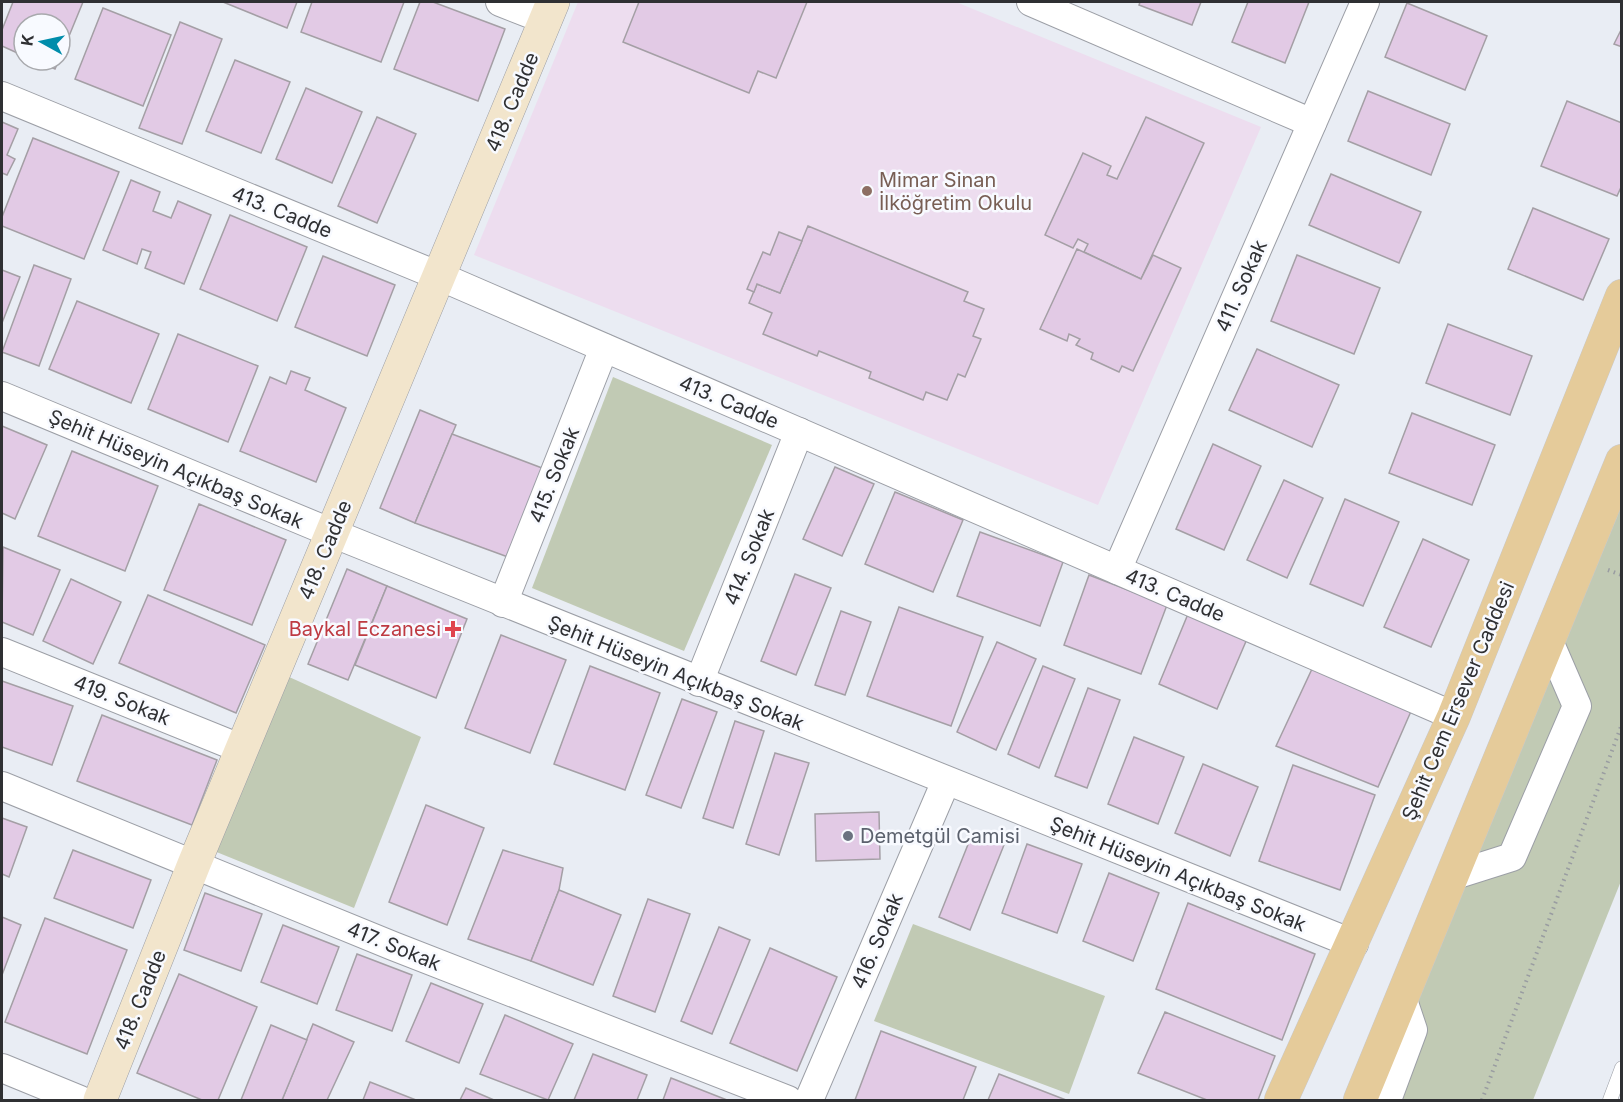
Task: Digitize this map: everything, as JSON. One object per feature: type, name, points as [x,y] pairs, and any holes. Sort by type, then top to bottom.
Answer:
[{"type":"main road","name":"Şehit Cem Ersever Caddesi","points":[[1281,1101],[1354,944],[1454,716],[1622,296]]},
{"type":"main road","points":[[1360,1101],[1622,461]]},
{"type":"street","points":[[501,2],[550,11]]},
{"type":"street","points":[[1031,2],[1312,123]]},
{"type":"street","name":"411. Sokak","points":[[1117,570],[1365,2]]},
{"type":"street","name":"418. Cadde","points":[[100,1101],[194,864],[550,11]]},
{"type":"street","name":"413. Cadde","points":[[2,96],[439,276],[1454,716]]},
{"type":"street","name":"415. Sokak","points":[[503,603],[604,348]]},
{"type":"street","name":"Şehit Hüseyin Açıkbaş Sokak","points":[[2,396],[503,603],[1354,944]]},
{"type":"street","name":"414. Sokak","points":[[699,682],[798,432]]},
{"type":"street","points":[[1452,876],[1512,857],[1577,706],[1548,639]]},
{"type":"street","name":"419. Sokak","points":[[2,652],[242,749]]},
{"type":"street","name":"416. Sokak","points":[[809,1101],[946,781]]},
{"type":"street","name":"417. Sokak","points":[[2,786],[393,946],[788,1101]]},
{"type":"street","points":[[1387,1101],[1413,1030],[1402,997]]},
{"type":"street","points":[[2,1068],[80,1101]]},
{"type":"lane","points":[[1610,1101],[1622,1068]]},
{"type":"path","points":[[1482,1101],[1622,724]]},
{"type":"shaded area","name":"Mimar Sinan İlköğretim Okulu","points":[[578,2],[956,2],[1261,127],[1098,505],[474,255]]},
{"type":"green space","points":[[613,377],[772,445],[684,651],[532,588]]},
{"type":"green space","points":[[1621,507],[1621,881],[1533,1100],[1374,1100]]},
{"type":"green space","points":[[287,676],[421,737],[354,908],[214,851]]},
{"type":"green space","points":[[913,924],[1105,996],[1069,1094],[874,1021]]},
{"type":"building","points":[[13,2],[83,2],[72,29],[72,12],[12,12],[12,51],[2,46],[2,30]]},
{"type":"building","points":[[223,2],[297,2],[287,28]]},
{"type":"building","points":[[312,2],[404,2],[381,62],[301,32]]},
{"type":"building","points":[[420,2],[433,2],[505,29],[478,101],[394,69]]},
{"type":"building","points":[[639,2],[807,2],[776,78],[758,71],[749,93],[623,42]]},
{"type":"building","points":[[1140,2],[1201,2],[1192,25],[1139,5]]},
{"type":"building","points":[[1248,2],[1309,2],[1285,63],[1232,42]]},
{"type":"building","points":[[1407,3],[1487,36],[1465,90],[1385,57]]},
{"type":"building","points":[[103,8],[171,35],[143,106],[75,79]]},
{"type":"building","points":[[180,22],[222,39],[182,144],[139,128]]},
{"type":"building","points":[[1622,28],[1622,47],[1614,44]]},
{"type":"building","points":[[235,60],[290,82],[261,153],[206,131]]},
{"type":"building","points":[[306,88],[362,112],[332,183],[276,159]]},
{"type":"building","points":[[1368,91],[1450,124],[1431,175],[1348,141]]},
{"type":"building","points":[[1567,101],[1622,123],[1622,185],[1617,196],[1541,166]]},
{"type":"building","points":[[377,117],[416,134],[377,223],[338,206]]},
{"type":"building","points":[[1146,117],[1204,143],[1141,279],[1084,252],[1088,244],[1078,239],[1073,248],[1045,235],[1083,153],[1111,166],[1107,175],[1117,179]]},
{"type":"building","points":[[2,122],[18,129],[7,155],[15,159],[7,175],[2,173]]},
{"type":"building","points":[[33,138],[119,172],[84,259],[2,226],[2,217]]},
{"type":"building","points":[[1331,174],[1421,212],[1399,263],[1309,225]]},
{"type":"building","points":[[131,180],[160,192],[153,211],[171,218],[178,201],[211,215],[184,284],[145,268],[151,252],[142,249],[137,264],[103,250]]},
{"type":"building","points":[[1533,208],[1609,239],[1583,300],[1508,269]]},
{"type":"building","points":[[230,215],[307,247],[277,321],[200,289]]},
{"type":"building","points":[[808,226],[968,292],[964,301],[984,309],[973,336],[981,339],[965,377],[958,374],[947,400],[926,392],[923,400],[869,378],[871,372],[819,351],[817,356],[763,334],[772,313],[749,303],[757,284],[780,293]]},
{"type":"building","points":[[779,232],[802,241],[780,293],[757,284],[754,292],[747,289],[763,252],[770,255]]},
{"type":"building","points":[[1077,249],[1141,279],[1153,255],[1181,268],[1133,371],[1122,366],[1119,372],[1091,359],[1093,353],[1076,345],[1080,339],[1069,334],[1067,341],[1040,329]]},
{"type":"building","points":[[1297,255],[1380,288],[1354,354],[1271,321]]},
{"type":"building","points":[[323,256],[395,285],[367,356],[295,327]]},
{"type":"building","points":[[34,265],[71,279],[39,366],[2,352]]},
{"type":"building","points":[[2,270],[20,277],[2,323]]},
{"type":"building","points":[[77,301],[159,334],[131,403],[49,369]]},
{"type":"building","points":[[1448,324],[1532,356],[1510,415],[1426,383]]},
{"type":"building","points":[[178,334],[258,366],[228,442],[148,409]]},
{"type":"building","points":[[1257,349],[1339,385],[1312,447],[1229,410]]},
{"type":"building","points":[[291,371],[310,378],[305,390],[346,408],[316,482],[240,451],[270,377],[286,384]]},
{"type":"building","points":[[420,410],[456,425],[415,523],[380,508]]},
{"type":"building","points":[[1412,413],[1495,445],[1472,505],[1389,473]]},
{"type":"building","points":[[2,426],[47,445],[15,519],[2,513]]},
{"type":"building","points":[[452,434],[542,468],[508,557],[415,523]]},
{"type":"building","points":[[1213,444],[1261,466],[1224,550],[1176,529]]},
{"type":"building","points":[[72,451],[158,486],[125,571],[38,536]]},
{"type":"building","points":[[835,467],[874,484],[842,556],[803,539]]},
{"type":"building","points":[[1284,480],[1323,498],[1287,578],[1247,560]]},
{"type":"building","points":[[895,492],[963,520],[933,592],[865,564]]},
{"type":"building","points":[[1345,499],[1399,522],[1363,606],[1310,584]]},
{"type":"building","points":[[199,504],[286,540],[252,625],[164,590]]},
{"type":"building","points":[[980,532],[1063,562],[1040,626],[957,596]]},
{"type":"building","points":[[1423,539],[1469,560],[1431,647],[1384,627]]},
{"type":"building","points":[[3,547],[60,570],[33,635],[2,622]]},
{"type":"building","points":[[347,569],[387,586],[348,680],[308,664]]},
{"type":"building","points":[[795,574],[831,588],[796,675],[761,661]]},
{"type":"building","points":[[1089,575],[1167,605],[1141,674],[1064,645]]},
{"type":"building","points":[[71,579],[121,602],[93,664],[43,641]]},
{"type":"building","points":[[387,586],[467,619],[436,698],[355,665]]},
{"type":"building","points":[[148,595],[265,645],[236,713],[119,663]]},
{"type":"building","points":[[899,607],[983,637],[951,726],[867,696]]},
{"type":"building","points":[[841,611],[871,622],[845,695],[815,685]]},
{"type":"building","points":[[1188,614],[1247,639],[1217,709],[1159,684]]},
{"type":"building","points":[[501,635],[566,660],[530,753],[465,728]]},
{"type":"building","points":[[997,642],[1036,659],[996,750],[957,732]]},
{"type":"building","points":[[590,666],[660,693],[625,790],[554,764]]},
{"type":"building","points":[[1043,666],[1075,679],[1039,768],[1008,754]]},
{"type":"building","points":[[1312,669],[1412,709],[1378,787],[1276,746]]},
{"type":"building","points":[[2,681],[73,706],[52,765],[2,747]]},
{"type":"building","points":[[1088,688],[1120,700],[1087,788],[1055,776]]},
{"type":"building","points":[[682,699],[717,712],[681,808],[646,795]]},
{"type":"building","points":[[102,715],[217,760],[192,825],[77,781]]},
{"type":"building","points":[[735,721],[764,731],[733,828],[703,818]]},
{"type":"building","points":[[1134,737],[1184,757],[1158,824],[1108,804]]},
{"type":"building","points":[[775,753],[809,763],[779,855],[746,844]]},
{"type":"building","points":[[1203,764],[1258,787],[1230,856],[1175,833]]},
{"type":"building","points":[[1293,765],[1375,795],[1340,890],[1259,861]]},
{"type":"building","points":[[426,805],[484,828],[447,925],[389,902]]},
{"type":"building","name":"Demetgül Camisi","points":[[879,812],[880,859],[816,861],[815,814]]},
{"type":"building","points":[[2,818],[27,827],[9,877],[2,874]]},
{"type":"building","points":[[973,832],[1004,845],[970,930],[939,917]]},
{"type":"building","points":[[1027,844],[1082,864],[1057,933],[1002,913]]},
{"type":"building","points":[[73,850],[151,880],[133,928],[54,898]]},
{"type":"building","points":[[503,850],[563,868],[559,890],[531,961],[468,939]]},
{"type":"building","points":[[1109,873],[1159,893],[1133,961],[1083,941]]},
{"type":"building","points":[[559,890],[621,915],[593,985],[531,961]]},
{"type":"building","points":[[205,893],[262,914],[241,971],[184,950]]},
{"type":"building","points":[[648,899],[690,914],[655,1012],[613,996]]},
{"type":"building","points":[[1188,903],[1315,954],[1282,1040],[1156,989]]},
{"type":"building","points":[[2,917],[21,925],[2,975]]},
{"type":"building","points":[[45,918],[127,950],[87,1054],[5,1022]]},
{"type":"building","points":[[283,925],[339,947],[317,1004],[261,982]]},
{"type":"building","points":[[719,927],[750,940],[712,1034],[681,1021]]},
{"type":"building","points":[[770,948],[837,977],[797,1071],[730,1043]]},
{"type":"building","points":[[357,954],[412,975],[392,1031],[336,1010]]},
{"type":"building","points":[[179,974],[257,1007],[218,1100],[202,1100],[137,1073]]},
{"type":"building","points":[[431,983],[483,1004],[459,1063],[406,1041]]},
{"type":"building","points":[[1165,1012],[1275,1056],[1258,1100],[1207,1100],[1138,1073]]},
{"type":"building","points":[[505,1015],[573,1044],[548,1100],[480,1074]]},
{"type":"building","points":[[313,1024],[354,1042],[327,1100],[282,1100]]},
{"type":"building","points":[[271,1025],[307,1040],[282,1100],[241,1100]]},
{"type":"building","points":[[881,1031],[976,1067],[963,1100],[855,1100]]},
{"type":"building","points":[[593,1054],[647,1075],[637,1100],[574,1100]]},
{"type":"building","points":[[999,1074],[1066,1100],[988,1100]]},
{"type":"building","points":[[671,1078],[727,1100],[663,1100]]},
{"type":"building","points":[[370,1082],[416,1100],[363,1100]]},
{"type":"building","points":[[466,1088],[494,1100],[460,1100]]},
{"type":"place","name":"Mimar Sinan İlköğretim Okulu","points":[[867,191]]},
{"type":"place","name":"Baykal Eczanesi","points":[[453,629]]},
{"type":"place","name":"Demetgül Camisi","points":[[848,836]]}]
